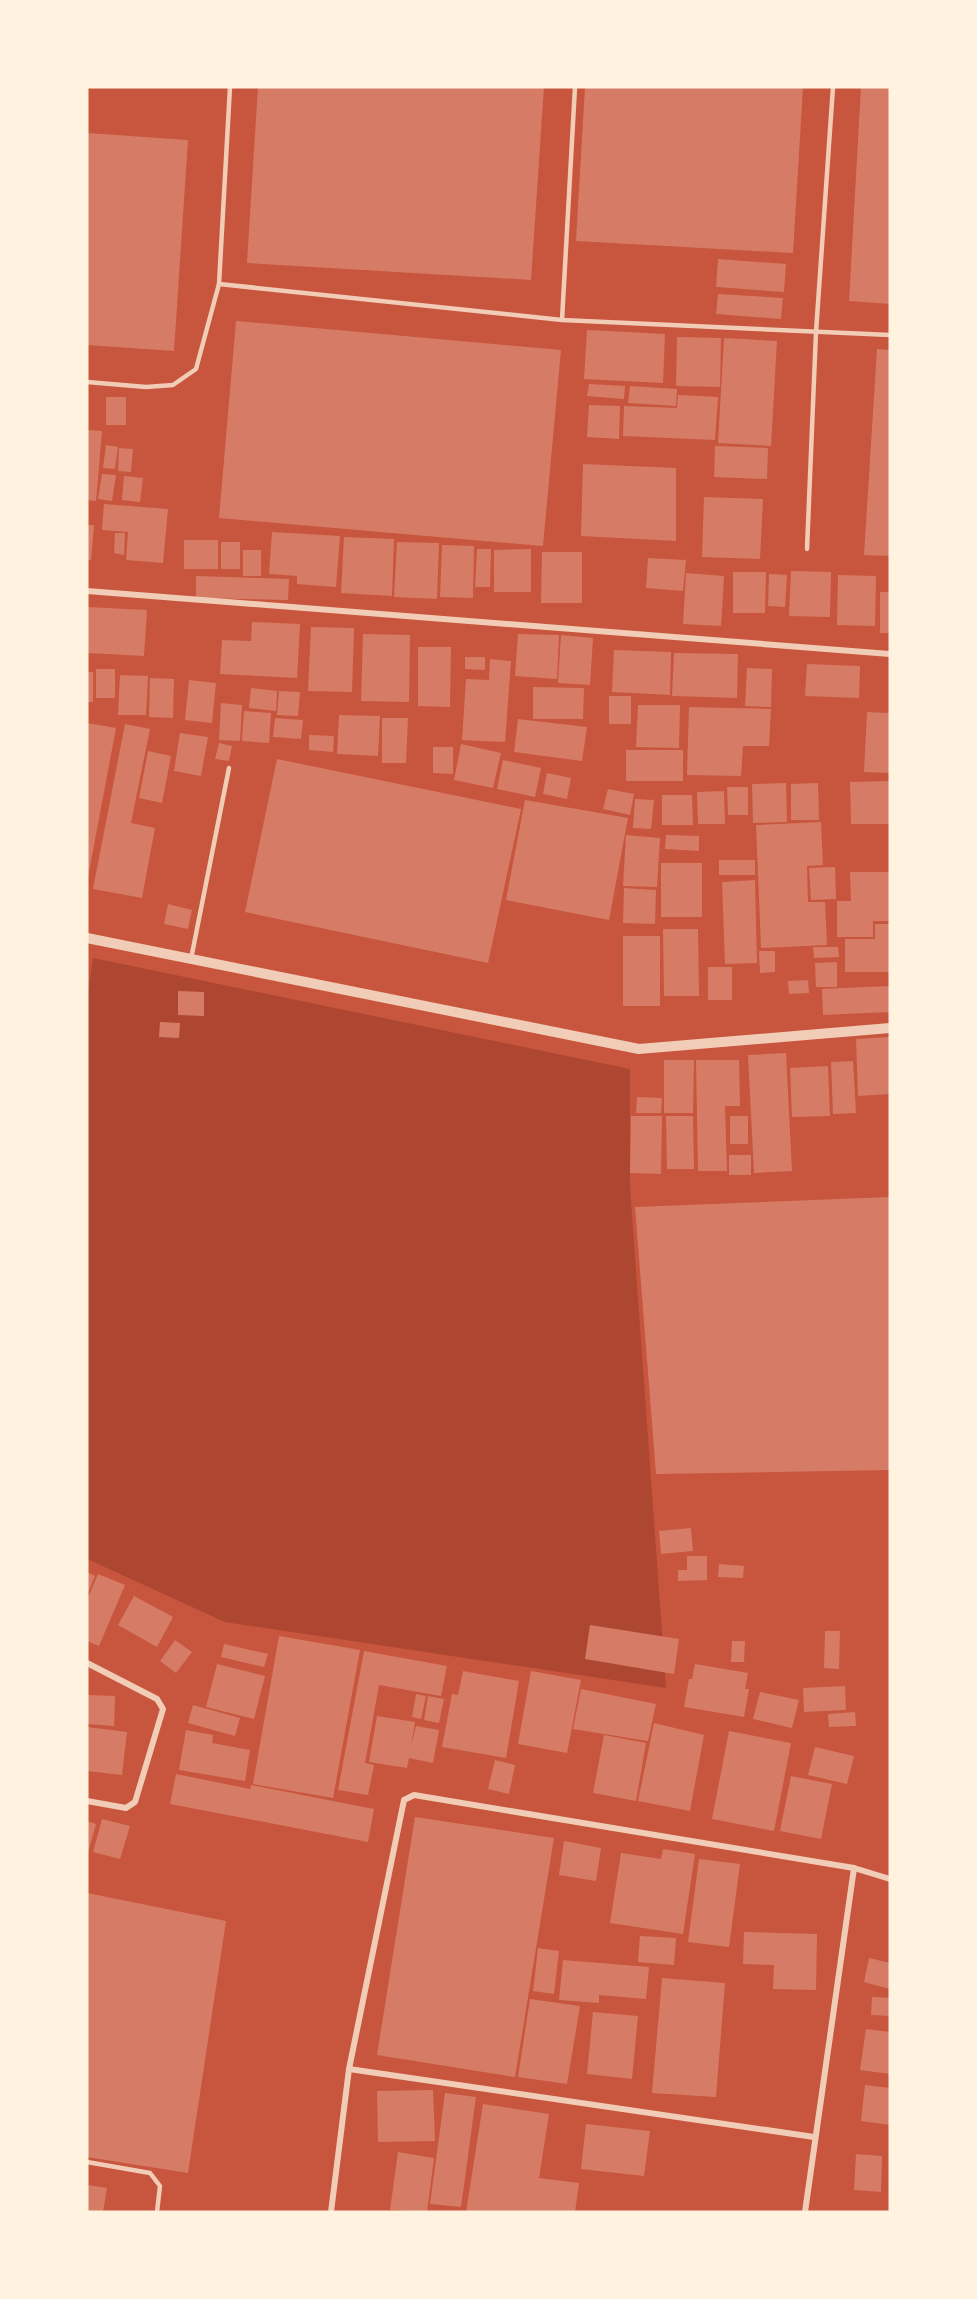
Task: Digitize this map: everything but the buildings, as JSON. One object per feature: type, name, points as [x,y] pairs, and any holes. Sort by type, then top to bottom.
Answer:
[{"type":"street","points":[[87,591],[890,654]]},
{"type":"street","points":[[87,938],[639,1049],[890,1028]]},
{"type":"street","points":[[87,1663],[157,1699],[163,1709],[135,1802],[126,1808],[87,1801]]},
{"type":"street","points":[[331,2212],[349,2068],[404,1800],[414,1795],[854,1868],[890,1879]]},
{"type":"street","points":[[805,2212],[854,1868]]},
{"type":"street","points":[[349,2068],[814,2137]]},
{"type":"lane","points":[[87,382],[146,387],[173,385],[196,369],[219,284],[230,87]]},
{"type":"lane","points":[[562,320],[575,87]]},
{"type":"lane","points":[[807,549],[816,332],[833,87]]},
{"type":"lane","points":[[219,284],[562,320],[890,335]]},
{"type":"lane","points":[[191,960],[230,768]]},
{"type":"lane","points":[[87,2162],[150,2174],[160,2186],[157,2212]]},
{"type":"shaded area","points":[[93,958],[630,1069],[630,1187],[666,1688],[225,1622],[87,1559],[87,1000]]}]
